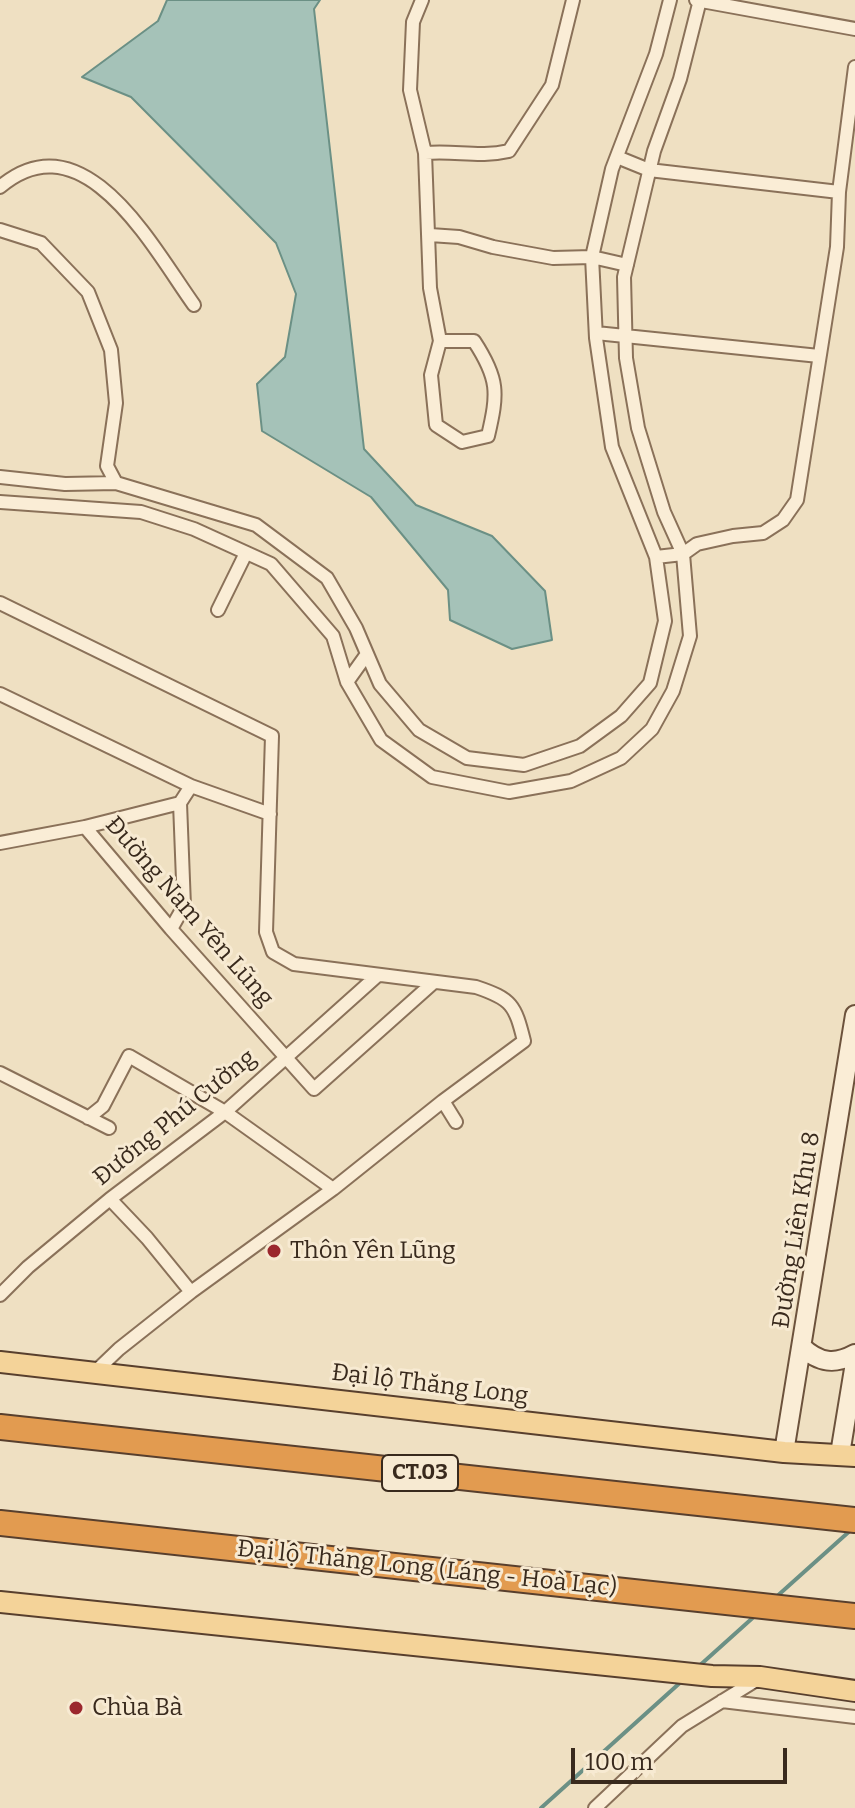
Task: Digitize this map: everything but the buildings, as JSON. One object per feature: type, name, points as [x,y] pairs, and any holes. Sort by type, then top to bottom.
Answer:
[{"type":"highway","name":"CT.03","points":[[0,1427],[847,1519]]},
{"type":"highway","name":"Đại lộ Thăng Long (Láng - Hoà Lạc)","points":[[0,1523],[855,1616]]},
{"type":"main road","name":"Đại lộ Thăng Long","points":[[0,1362],[784,1452],[847,1455]]},
{"type":"main road","points":[[0,1602],[712,1676],[760,1677],[855,1691]]},
{"type":"street","points":[[422,0],[413,22],[410,90],[425,153],[430,288],[440,341],[431,375],[436,425],[462,442],[488,436],[496,402],[491,368],[474,341],[440,341]]},
{"type":"street","points":[[425,153],[446,151],[486,156],[509,151],[552,85],[573,0]]},
{"type":"street","points":[[0,477],[65,484],[116,483],[256,525],[327,578],[356,628],[380,684],[419,730],[467,758],[524,765],[580,746],[621,716],[650,683],[665,621],[656,557],[612,447],[596,333],[592,257],[617,157],[656,54],[670,0]]},
{"type":"street","points":[[0,502],[141,512],[194,529],[271,564],[333,636],[347,682],[381,740],[432,777],[509,792],[571,781],[621,758],[652,729],[673,691],[690,636],[683,554],[664,512],[638,428],[626,358],[624,277],[649,170],[680,79],[699,0],[855,29]]},
{"type":"street","points":[[656,557],[683,554],[697,544],[763,533],[783,520],[797,500],[837,247],[839,192],[855,67]]},
{"type":"street","points":[[617,157],[649,170],[839,192]]},
{"type":"street","points":[[0,187],[15,174],[47,165],[90,177],[123,205],[194,305]]},
{"type":"street","points":[[0,230],[41,243],[88,292],[111,350],[116,403],[107,466],[116,483]]},
{"type":"street","points":[[430,235],[459,237],[553,258],[592,257],[627,265]]},
{"type":"street","points":[[596,333],[819,356]]},
{"type":"street","points":[[218,610],[246,553]]},
{"type":"street","points":[[0,603],[272,736],[266,932],[273,952],[294,964],[476,987],[502,995],[517,1014],[524,1041],[333,1189],[191,1292],[95,1372]]},
{"type":"street","points":[[347,682],[367,654]]},
{"type":"street","points":[[0,694],[191,786],[270,814]]},
{"type":"street","points":[[171,929],[184,906],[180,803],[191,786]]},
{"type":"street","points":[[85,827],[180,803]]},
{"type":"street","name":"Đường Nam Yên Lũng","points":[[0,843],[85,827],[314,1089],[434,982]]},
{"type":"street","name":"Đường Phú Cường","points":[[0,1295],[28,1267],[110,1199],[225,1112],[378,975]]},
{"type":"street","name":"Đường Liên Khu 8","points":[[784,1452],[855,1015]]},
{"type":"street","points":[[88,1118],[103,1106],[129,1056],[225,1112],[333,1189]]},
{"type":"street","points":[[0,1073],[109,1128]]},
{"type":"street","points":[[443,1101],[456,1122]]},
{"type":"street","points":[[110,1199],[191,1292]]},
{"type":"street","points":[[802,1347],[816,1359],[840,1363],[855,1354]]},
{"type":"street","points":[[847,1455],[855,1363]]},
{"type":"street","points":[[595,1808],[682,1726],[760,1677]]},
{"type":"street","points":[[722,1701],[855,1717]]},
{"type":"water","points":[[167,0],[320,0],[314,9],[364,449],[416,505],[492,536],[545,591],[552,640],[512,649],[450,620],[448,590],[371,497],[262,431],[257,384],[285,357],[296,294],[276,243],[131,97],[82,77],[158,21]]},
{"type":"waterway","points":[[775,1598],[852,1529]]},
{"type":"waterway","points":[[698,1667],[757,1614]]},
{"type":"waterway","points":[[541,1808],[682,1681]]},
{"type":"place","name":"Thôn Yên Lũng","points":[[274,1251]]},
{"type":"place","name":"Chùa Bà","points":[[76,1708]]}]
